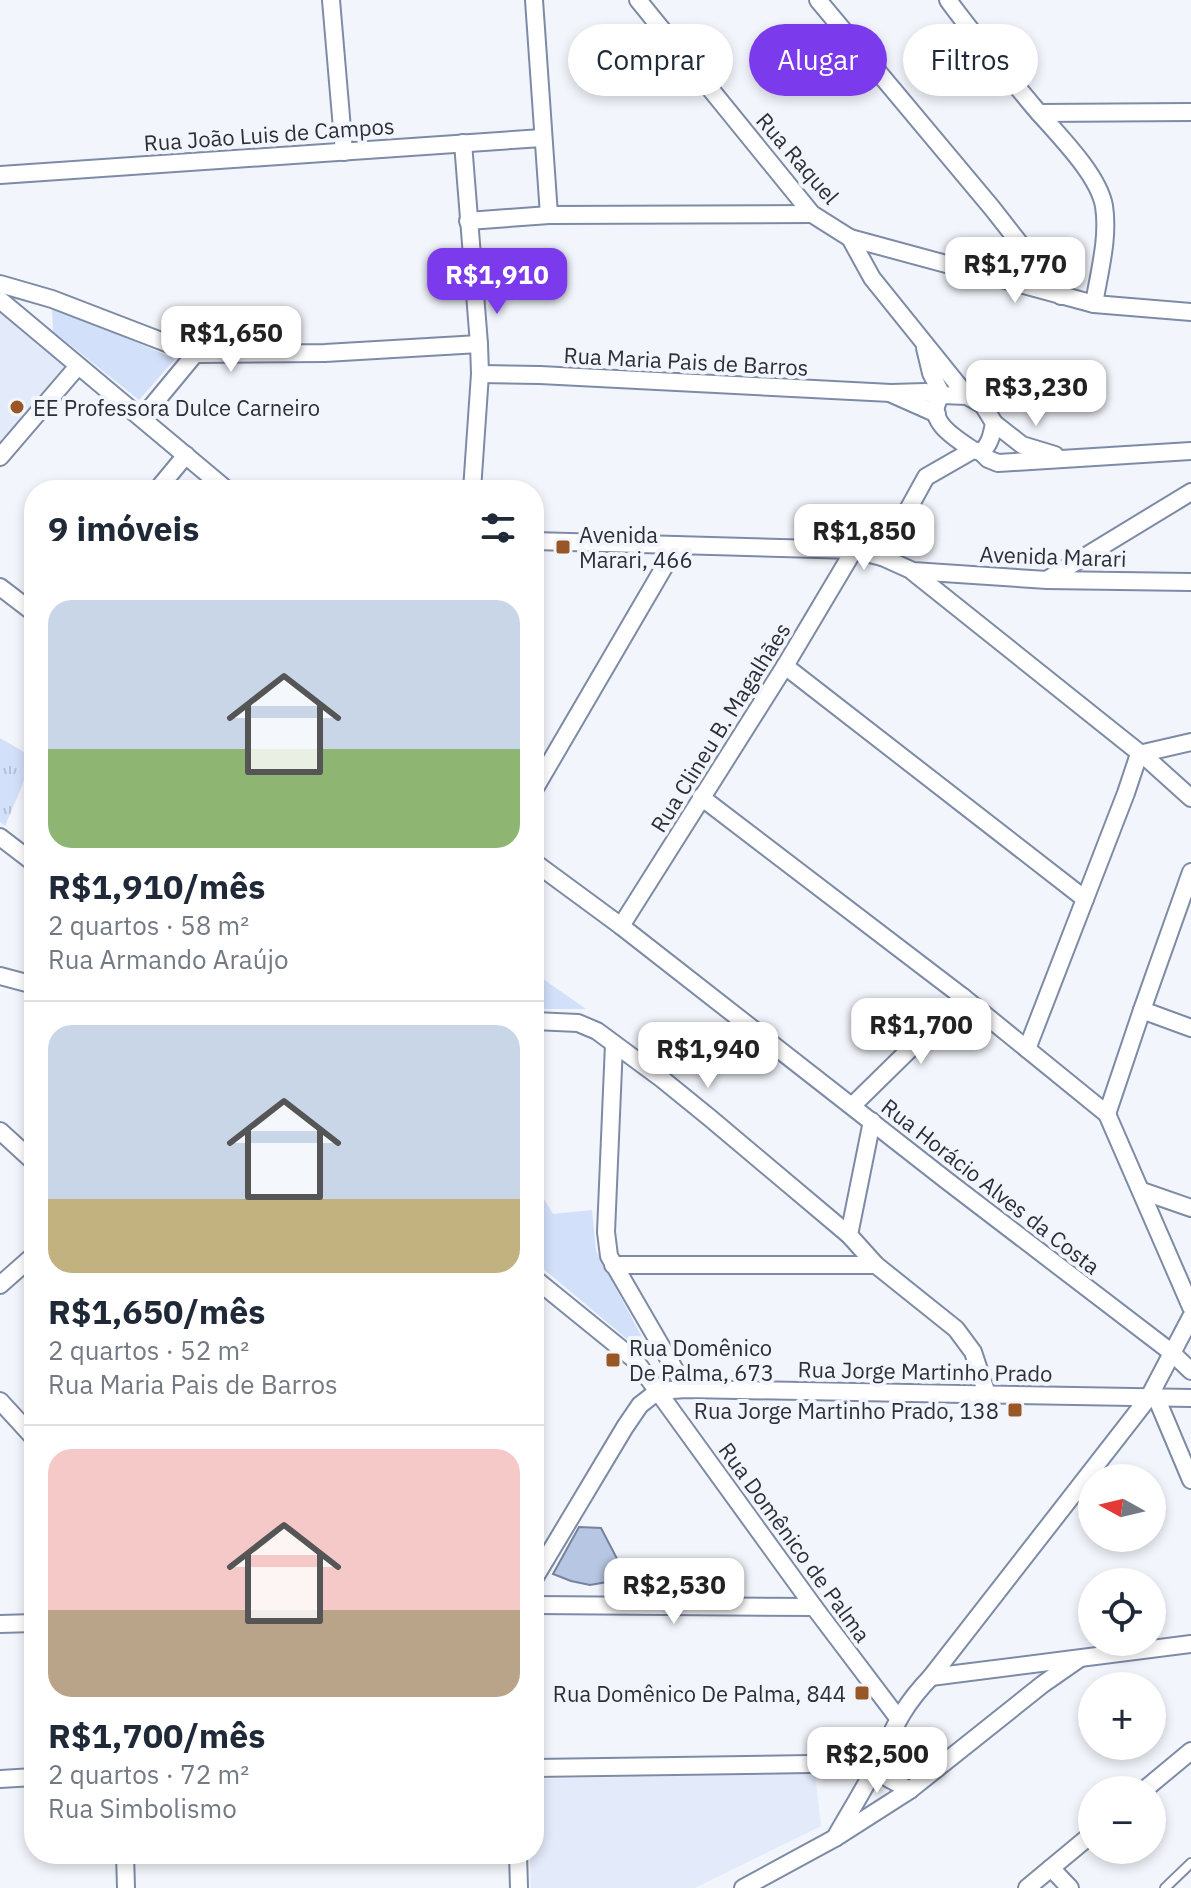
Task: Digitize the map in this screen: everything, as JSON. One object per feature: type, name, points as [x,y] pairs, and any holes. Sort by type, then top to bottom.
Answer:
[{"type":"street","points":[[331,0],[344,152]]},
{"type":"street","points":[[534,0],[549,215]]},
{"type":"street","name":"Rua Raquel","points":[[638,0],[812,214],[850,238],[872,278],[967,396]]},
{"type":"street","points":[[818,0],[992,208],[1061,296]]},
{"type":"street","points":[[948,0],[1092,176],[1104,206],[1104,238],[1094,304]]},
{"type":"street","points":[[1039,113],[1191,112]]},
{"type":"street","name":"Rua João Luis de Campos","points":[[0,175],[542,138]]},
{"type":"street","points":[[463,143],[480,374],[473,480]]},
{"type":"street","points":[[468,221],[549,215],[812,214]]},
{"type":"street","points":[[850,238],[1094,304],[1191,312]]},
{"type":"street","points":[[0,284],[52,299],[195,354],[325,353],[479,344]]},
{"type":"street","points":[[0,300],[215,480]]},
{"type":"street","name":"Rua Raquel","points":[[923,343],[939,402]]},
{"type":"street","points":[[142,418],[195,354]]},
{"type":"street","points":[[0,457],[78,366]]},
{"type":"street","name":"Rua Maria Pais de Barros","points":[[480,374],[891,393],[939,402]]},
{"type":"street","points":[[1064,458],[1022,445],[994,423],[983,405],[967,396],[939,402],[943,428],[998,463],[1191,451]]},
{"type":"street","points":[[882,557],[926,477],[986,448],[994,423]]},
{"type":"street","points":[[165,480],[186,455]]},
{"type":"street","points":[[1047,580],[1191,492]]},
{"type":"street","name":"Avenida Marari","points":[[544,541],[854,550],[882,557],[913,571],[1047,580],[1191,582]]},
{"type":"street","points":[[544,773],[677,545]]},
{"type":"street","name":"Rua Clineu B. Magalhães","points":[[621,926],[785,666],[854,550]]},
{"type":"street","points":[[913,571],[1151,762],[1191,798]]},
{"type":"street","points":[[0,587],[24,605]]},
{"type":"street","points":[[785,666],[1085,899]]},
{"type":"street","points":[[1139,754],[1191,742]]},
{"type":"street","points":[[1027,1049],[1139,754]]},
{"type":"street","points":[[701,797],[963,997],[1107,1114],[1191,1307]]},
{"type":"street","points":[[0,837],[24,855]]},
{"type":"street","name":"Rua Horácio Alves da Costa","points":[[544,869],[1171,1352],[1191,1371]]},
{"type":"street","points":[[1107,1114],[1191,872]]},
{"type":"street","points":[[0,976],[24,982]]},
{"type":"street","points":[[852,1106],[963,997]]},
{"type":"street","points":[[1142,1010],[1191,1028]]},
{"type":"street","points":[[544,1021],[588,1026],[710,1118],[849,1235],[876,1265],[956,1329],[973,1352],[987,1394]]},
{"type":"street","points":[[614,1044],[606,1232],[609,1256],[686,1389]]},
{"type":"street","points":[[849,1235],[872,1121]]},
{"type":"street","points":[[0,1131],[24,1153]]},
{"type":"street","points":[[1142,1191],[1191,1208]]},
{"type":"street","points":[[0,1285],[24,1264]]},
{"type":"street","points":[[613,1265],[876,1265]]},
{"type":"street","name":"Rua Domênico de Palma","points":[[544,1286],[635,1360],[898,1718]]},
{"type":"street","points":[[835,1838],[913,1695],[931,1677],[1152,1397],[1171,1352],[1191,1317]]},
{"type":"street","points":[[544,1562],[625,1427],[640,1405],[658,1391]]},
{"type":"street","name":"Rua Jorge Martinho Prado","points":[[658,1391],[1191,1398]]},
{"type":"street","points":[[1152,1397],[1191,1480]]},
{"type":"street","points":[[0,1401],[24,1427]]},
{"type":"street","points":[[544,1605],[814,1607]]},
{"type":"street","points":[[0,1624],[24,1623]]},
{"type":"street","points":[[931,1677],[1191,1644]]},
{"type":"street","points":[[743,1888],[835,1838],[910,1790],[1079,1659]]},
{"type":"street","points":[[1161,1776],[1191,1751]]},
{"type":"street","points":[[877,1763],[889,1779],[910,1790]]},
{"type":"street","points":[[544,1768],[877,1763]]},
{"type":"street","points":[[0,1779],[24,1778]]},
{"type":"street","points":[[1027,1888],[1078,1846]]},
{"type":"street","points":[[125,1864],[126,1888]]},
{"type":"street","points":[[518,1864],[519,1888]]},
{"type":"street","points":[[1051,1868],[1070,1888]]},
{"type":"lane","points":[[1165,1888],[1191,1863]]},
{"type":"shaded area","name":"EE Professora Dulce Carneiro","points":[[0,302],[69,359],[0,456]]},
{"type":"shaded area","points":[[815,1773],[821,1826],[695,1888],[531,1888],[530,1864],[544,1864],[544,1779]]},
{"type":"green space","points":[[52,306],[175,359],[139,400],[53,331]]},
{"type":"green space","points":[[0,738],[24,752],[24,779],[5,826],[0,822]]},
{"type":"green space","points":[[544,980],[586,1009],[544,1009]]},
{"type":"green space","points":[[544,1199],[553,1214],[592,1210],[596,1251],[645,1343],[639,1349],[544,1269]]},
{"type":"building","points":[[579,1527],[601,1528],[625,1574],[590,1585],[553,1574]]},
{"type":"place","name":"EE Professora Dulce Carneiro","points":[[17,407]]},
{"type":"place","name":"Avenida Marari, 466","points":[[563,547]]},
{"type":"place","name":"Rua Domênico De Palma, 673","points":[[613,1360]]},
{"type":"place","name":"Rua Jorge Martinho Prado, 138","points":[[1015,1410]]},
{"type":"place","name":"Rua Domênico De Palma, 844","points":[[862,1693]]}]
